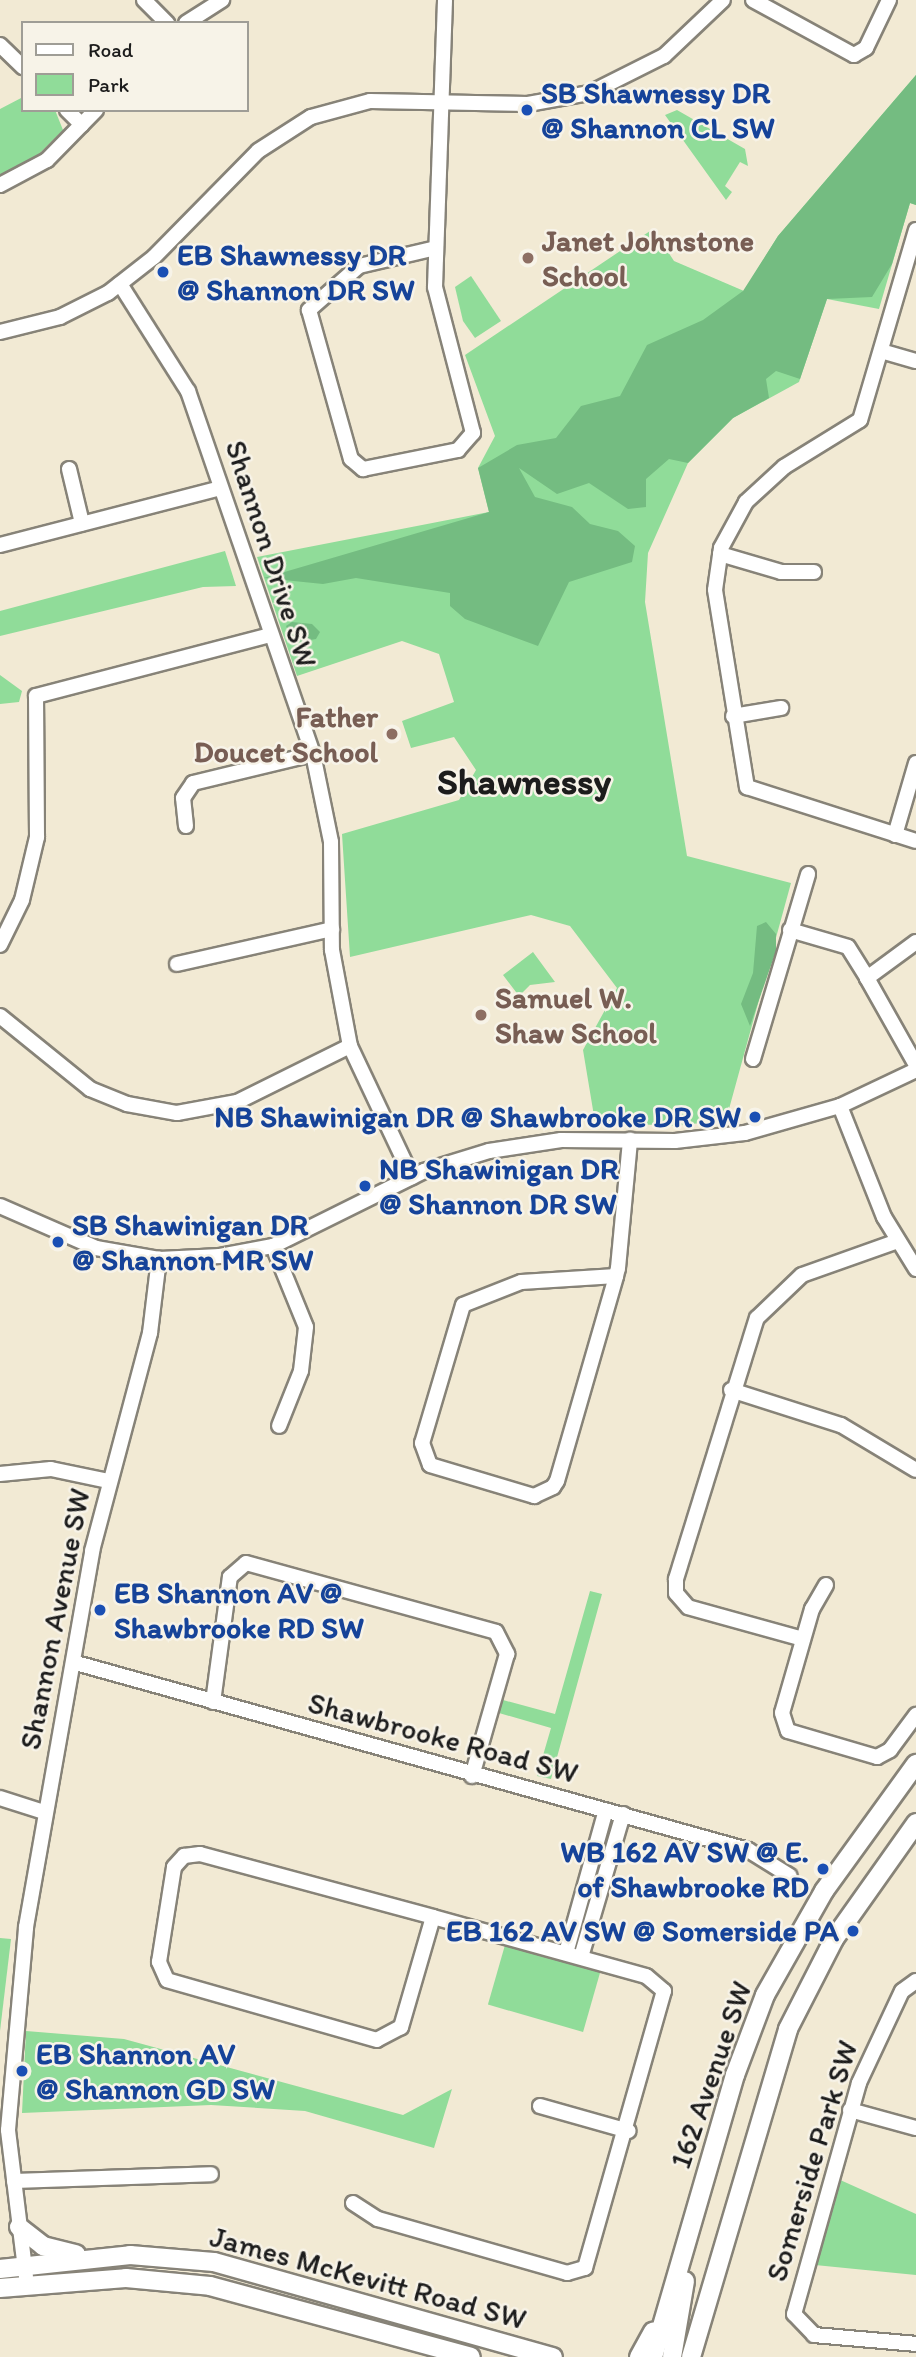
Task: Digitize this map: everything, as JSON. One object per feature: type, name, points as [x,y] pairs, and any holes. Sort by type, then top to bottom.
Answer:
[{"type":"main road","name":"162 Avenue SW","points":[[653,2357],[738,2066],[777,1970],[824,1891],[916,1764]]},
{"type":"main road","name":"162 Avenue SW","points":[[691,2357],[788,2029],[834,1939],[916,1823]]},
{"type":"main road","points":[[672,2357],[695,2215]]},
{"type":"main road","points":[[19,2227],[43,2246],[97,2258]]},
{"type":"main road","name":"James McKevitt Road SW","points":[[0,2269],[97,2258],[168,2256],[225,2264],[553,2357]]},
{"type":"main road","name":"James McKevitt Road SW","points":[[0,2288],[126,2278],[209,2286],[471,2357]]},
{"type":"main road","points":[[639,2357],[668,2304]]},
{"type":"street","points":[[144,0],[165,21]]},
{"type":"street","points":[[189,21],[222,0]]},
{"type":"street","points":[[436,248],[359,266],[309,310],[351,459],[363,469],[457,450],[473,433],[439,314],[436,248],[445,0]]},
{"type":"street","points":[[0,332],[60,317],[120,284],[286,129],[352,104],[442,101],[528,104],[590,93],[664,56],[723,0]]},
{"type":"street","points":[[753,0],[854,55],[866,48],[889,0]]},
{"type":"street","points":[[0,45],[21,65]]},
{"type":"street","points":[[69,112],[82,125]]},
{"type":"street","points":[[0,185],[37,168],[94,112]]},
{"type":"street","points":[[916,230],[860,420],[757,490],[736,516],[720,554],[715,604],[733,716],[750,792],[916,841]]},
{"type":"street","name":"Shannon Drive SW","points":[[120,284],[188,391],[267,636],[313,754],[331,842],[332,929],[350,1046],[412,1177]]},
{"type":"street","points":[[881,351],[916,361]]},
{"type":"street","points":[[69,469],[82,523]]},
{"type":"street","points":[[0,545],[221,488]]},
{"type":"street","points":[[720,554],[781,572],[814,572]]},
{"type":"street","points":[[0,945],[22,901],[37,837],[36,696],[267,636]]},
{"type":"street","points":[[733,716],[781,708]]},
{"type":"street","points":[[186,826],[183,798],[193,783],[313,754]]},
{"type":"street","points":[[895,835],[916,763]]},
{"type":"street","points":[[753,1059],[808,874]]},
{"type":"street","points":[[177,964],[332,929]]},
{"type":"street","points":[[0,1206],[74,1241],[159,1259],[273,1246],[412,1177],[528,1143],[745,1133],[839,1106],[916,1067],[848,947],[790,930]]},
{"type":"street","points":[[867,978],[916,942]]},
{"type":"street","points":[[0,1016],[90,1089],[127,1104],[177,1113],[237,1102],[350,1046]]},
{"type":"street","points":[[839,1106],[898,1241],[916,1269]]},
{"type":"street","points":[[616,1276],[521,1282],[463,1305],[422,1444],[430,1465],[534,1496],[553,1487],[616,1276],[630,1140]]},
{"type":"street","points":[[803,1639],[688,1606],[676,1593],[748,1335],[775,1295],[815,1269],[898,1241]]},
{"type":"street","points":[[273,1246],[306,1327],[301,1371],[279,1426]]},
{"type":"street","name":"Shannon Avenue SW","points":[[27,2285],[14,2180],[6,2054],[44,1812],[76,1663],[108,1481],[150,1333],[159,1259]]},
{"type":"street","points":[[731,1390],[841,1424],[916,1470]]},
{"type":"street","points":[[0,1474],[51,1469],[108,1481]]},
{"type":"street","points":[[213,1702],[230,1577],[246,1563],[446,1617],[496,1632],[507,1646],[472,1776]]},
{"type":"street","points":[[827,1585],[803,1639],[782,1713],[795,1736],[877,1757],[916,1715]]},
{"type":"street","name":"Shawbrooke Road SW","points":[[76,1663],[472,1776],[622,1814],[748,1850],[790,1876]]},
{"type":"street","points":[[0,1798],[44,1812]]},
{"type":"street","points":[[566,1953],[606,1810]]},
{"type":"street","points":[[581,1957],[622,1814]]},
{"type":"street","points":[[353,2203],[378,2219],[573,2273],[592,2258],[629,2131],[664,1991],[646,1976],[581,1957],[433,1917],[189,1854],[174,1867],[160,1970],[173,1984],[383,2040],[401,2028],[433,1917]]},
{"type":"street","name":"Somerside Park SW","points":[[916,1981],[902,1991],[880,2033],[850,2110],[794,2306],[800,2327],[814,2334],[916,2344]]},
{"type":"street","points":[[540,2106],[629,2131]]},
{"type":"street","points":[[850,2110],[916,2128]]},
{"type":"street","points":[[14,2180],[211,2174]]},
{"type":"green space","points":[[916,75],[916,205],[910,203],[879,309],[827,299],[799,382],[733,418],[688,463],[648,553],[645,602],[687,856],[791,883],[726,1120],[675,1126],[595,1122],[583,1050],[617,988],[570,926],[531,915],[350,957],[342,834],[459,800],[476,770],[454,737],[411,748],[402,721],[454,702],[439,654],[402,641],[297,676],[257,557],[489,512],[478,468],[495,436],[465,355],[653,229],[674,261],[744,291],[778,236]]},
{"type":"green space","points":[[916,75],[916,205],[910,203],[892,264],[872,297],[827,299],[800,379],[776,371],[766,379],[769,398],[733,418],[688,463],[669,459],[646,479],[646,507],[628,509],[589,483],[557,494],[519,468],[535,497],[572,507],[590,524],[618,531],[635,546],[632,562],[569,582],[538,646],[465,619],[450,606],[450,593],[356,578],[323,584],[264,578],[489,512],[478,468],[517,445],[556,438],[581,406],[620,396],[647,345],[703,320],[743,291],[778,236]]},
{"type":"green space","points":[[21,98],[21,112],[56,112],[63,130],[36,157],[0,175],[0,109]]},
{"type":"green space","points":[[677,110],[745,149],[748,166],[740,162],[725,186],[732,192],[726,200],[665,115]]},
{"type":"green space","points":[[471,276],[501,321],[475,338],[463,321],[455,287]]},
{"type":"green space","points":[[225,551],[236,586],[203,587],[0,636],[0,611]]},
{"type":"green space","points":[[292,622],[312,624],[320,632],[316,639],[293,643],[286,626]]},
{"type":"green space","points":[[0,675],[22,691],[19,702],[0,704]]},
{"type":"green space","points":[[766,922],[776,934],[776,951],[750,1026],[741,1004],[753,973],[757,926]]},
{"type":"green space","points":[[533,952],[555,982],[530,985],[519,996],[503,975]]},
{"type":"green space","points":[[590,1591],[602,1594],[551,1779],[537,1776],[551,1728],[499,1713],[503,1700],[555,1714]]},
{"type":"green space","points":[[0,1938],[11,1939],[0,2031]]},
{"type":"green space","points":[[505,1945],[600,1972],[583,2032],[488,2005]]},
{"type":"green space","points":[[26,2031],[124,2039],[403,2115],[452,2089],[434,2148],[305,2111],[211,2105],[22,2113]]},
{"type":"green space","points":[[838,2179],[916,2214],[916,2275],[815,2265]]},
{"type":"place","name":"SB Shawnessy DR @ Shannon CL SW","points":[[527,110]]},
{"type":"place","name":"Janet Johnstone School","points":[[528,258]]},
{"type":"place","name":"EB Shawnessy DR @ Shannon DR SW","points":[[163,272]]},
{"type":"place","name":"Father Doucet School","points":[[392,734]]},
{"type":"place","name":"Samuel W. Shaw School","points":[[481,1015]]},
{"type":"place","name":"NB Shawinigan DR @ Shawbrooke DR SW","points":[[755,1117]]},
{"type":"place","name":"NB Shawinigan DR @ Shannon DR SW","points":[[365,1186]]},
{"type":"place","name":"SB Shawinigan DR @ Shannon MR SW","points":[[58,1242]]},
{"type":"place","name":"EB Shannon AV @ Shawbrooke RD SW","points":[[100,1610]]},
{"type":"place","name":"WB 162 AV SW @ E. of Shawbrooke RD","points":[[823,1869]]},
{"type":"place","name":"EB 162 AV SW @ Somerside PA","points":[[853,1931]]},
{"type":"place","name":"EB Shannon AV @ Shannon GD SW","points":[[22,2071]]},
{"type":"district","name":"Shawnessy","points":[[524,781]]}]
